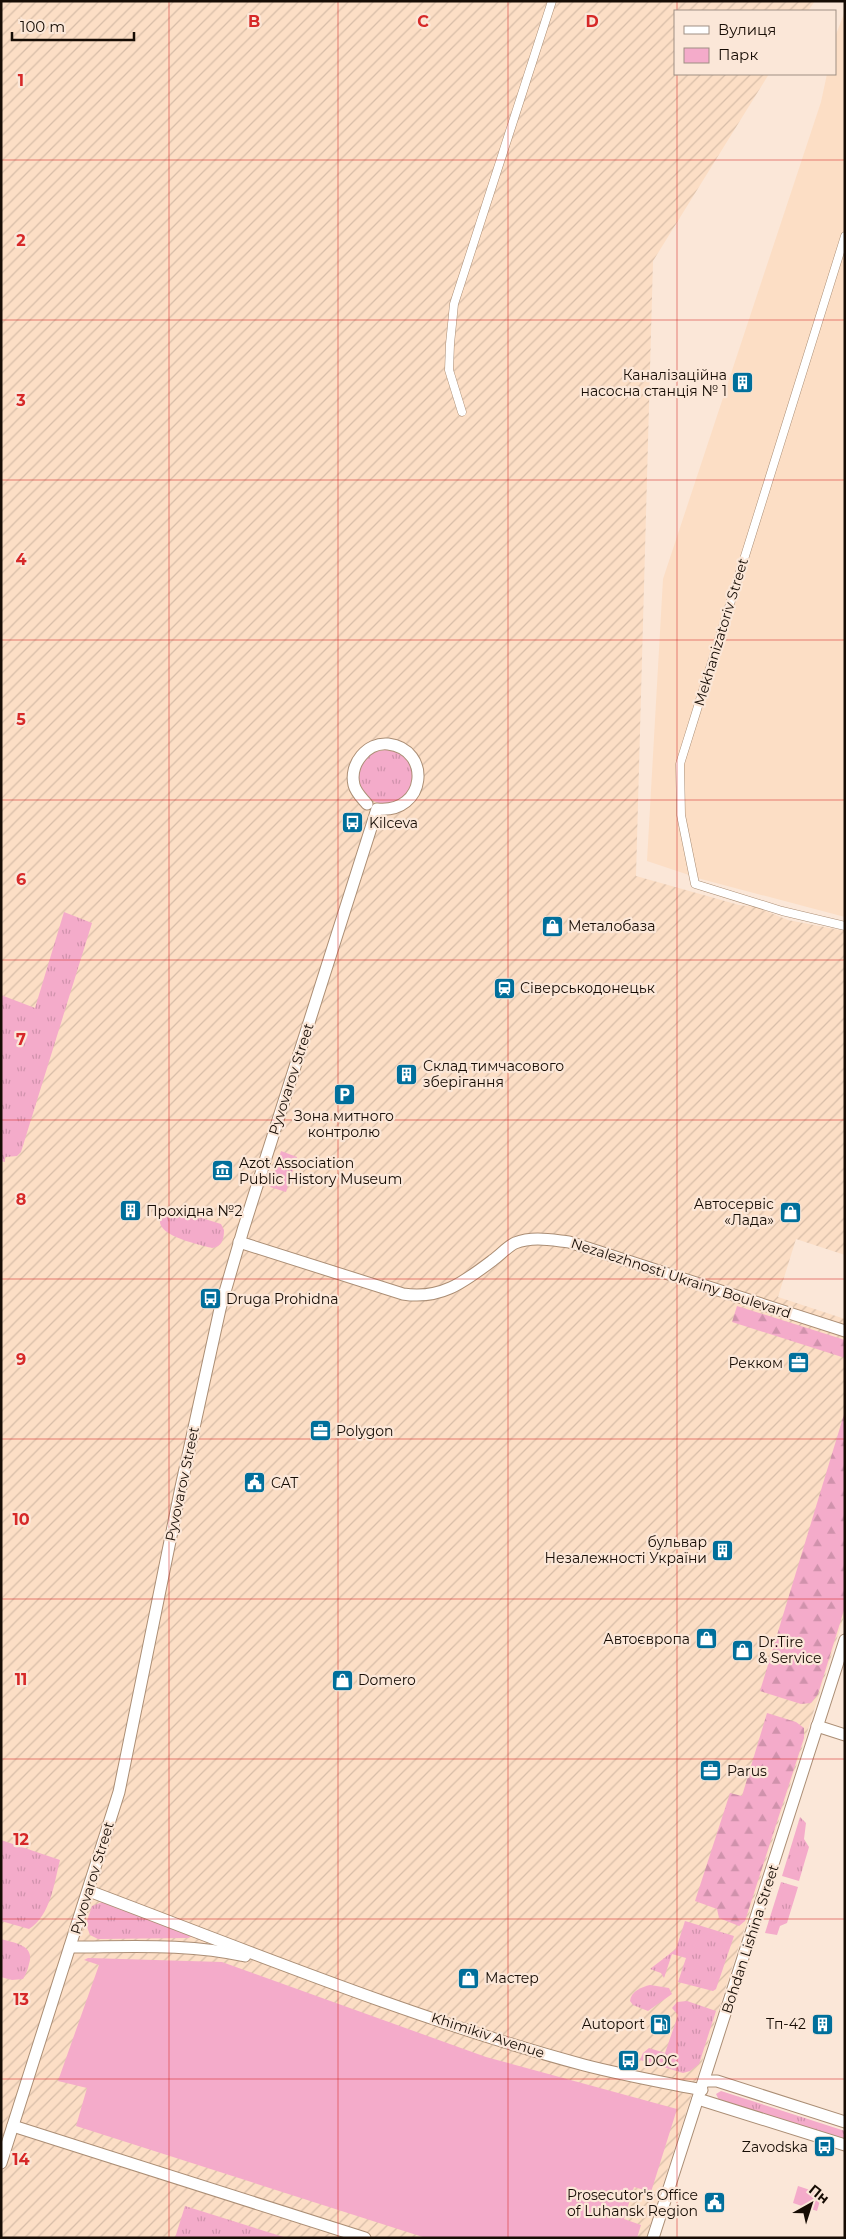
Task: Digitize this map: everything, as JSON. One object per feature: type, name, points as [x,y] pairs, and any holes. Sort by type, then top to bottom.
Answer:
[{"type":"street","points":[[462,412],[449,370],[454,304],[552,1]]},
{"type":"street","name":"Mekhanizatoriv Street","points":[[845,236],[680,764],[681,815],[695,884],[782,910],[845,926]]},
{"type":"street","points":[[388,744],[399,747],[409,754],[417,767],[418,775],[415,792],[404,804],[395,808],[372,806],[358,794],[354,784],[353,774],[357,761],[364,752],[378,745],[388,744]]},
{"type":"street","name":"Pyvovarov Street","points":[[1,2163],[119,1792],[206,1365],[239,1242],[370,829],[372,806]]},
{"type":"street","name":"Nezalezhnosti Ukrainy Boulevard","points":[[239,1242],[403,1294],[417,1296],[434,1295],[451,1289],[476,1273],[514,1244],[537,1238],[569,1242],[845,1330]]},
{"type":"street","name":"Bohdan Lishina Street","points":[[653,2238],[845,1640]]},
{"type":"street","points":[[818,1726],[845,1735]]},
{"type":"street","name":"Khimikiv Avenue","points":[[89,1891],[279,1963],[513,2044],[584,2065],[701,2090],[845,2145]]},
{"type":"street","name":"Khimikiv Avenue","points":[[70,1947],[220,1950],[279,1963]]},
{"type":"street","name":"Khimikiv Avenue","points":[[701,2090],[717,2081],[845,2122]]},
{"type":"street","points":[[13,2126],[365,2238]]},
{"type":"shaded area","points":[[1,1],[815,1],[809,10],[674,10],[674,75],[768,75],[653,261],[636,876],[739,905],[756,907],[788,920],[845,931],[845,1255],[796,1239],[778,1297],[845,1319],[845,1613],[646,2238],[1,2238]]},
{"type":"shaded area","points":[[845,11],[845,917],[701,879],[647,861],[663,579],[821,102],[827,75],[836,75],[836,34]]},
{"type":"green space","points":[[386,750],[396,752],[405,758],[411,767],[413,777],[411,787],[405,796],[396,802],[386,804],[376,802],[367,796],[361,787],[359,777],[361,767],[367,758],[376,752]]},
{"type":"green space","points":[[64,912],[92,923],[21,1152],[17,1156],[5,1157],[5,1162],[1,1161],[1,995],[35,1008]]},
{"type":"green space","points":[[281,1151],[297,1157],[286,1192],[270,1187]]},
{"type":"green space","points":[[173,1209],[221,1224],[224,1233],[220,1244],[212,1248],[186,1241],[167,1232],[160,1220],[164,1212]]},
{"type":"green space","points":[[737,1306],[845,1340],[845,1358],[732,1322]]},
{"type":"green space","points":[[845,1411],[845,1607],[818,1694],[811,1703],[801,1704],[760,1691]]},
{"type":"green space","points":[[767,1713],[796,1722],[804,1728],[804,1738],[745,1921],[739,1926],[719,1918],[717,1909],[695,1901],[730,1793],[742,1796]]},
{"type":"green space","points":[[800,1817],[806,1823],[804,1839],[809,1847],[799,1881],[782,1876]]},
{"type":"green space","points":[[1,1840],[60,1860],[47,1907],[42,1916],[29,1929],[1,1921]]},
{"type":"green space","points":[[781,1882],[798,1887],[787,1923],[780,1926],[777,1935],[765,1933]]},
{"type":"green space","points":[[105,1901],[193,1936],[188,1938],[98,1939],[90,1935],[86,1924],[92,1906]]},
{"type":"green space","points":[[685,1921],[734,1936],[716,1989],[713,1991],[678,1982],[686,1958],[672,1954],[664,1978],[661,1973],[650,1969],[676,1949]]},
{"type":"green space","points":[[1,1939],[22,1946],[29,1953],[29,1966],[23,1979],[12,1980],[1,1977]]},
{"type":"green space","points":[[88,1958],[222,1962],[486,2057],[677,2109],[651,2192],[634,2187],[624,2219],[641,2225],[637,2238],[426,2238],[76,2126],[87,2088],[58,2081],[99,1965],[84,1960]]},
{"type":"green space","points":[[650,1985],[669,1988],[672,1994],[648,2011],[633,2005],[630,2001],[632,1995],[640,1988]]},
{"type":"green space","points":[[687,2001],[716,2011],[699,2064],[690,2071],[683,2073],[640,2060],[643,2053],[649,2048],[665,2053],[678,2015],[672,2008],[677,2002]]},
{"type":"green space","points":[[721,2091],[845,2131],[845,2140],[719,2100],[716,2094]]},
{"type":"green space","points":[[798,2186],[822,2194],[817,2211],[793,2203]]},
{"type":"green space","points":[[185,2206],[287,2238],[175,2238]]},
{"type":"place","name":"Каналізаційна насосна станція № 1","points":[[743,383]]},
{"type":"place","name":"Kilceva","points":[[353,823]]},
{"type":"place","name":"Металобаза","points":[[552,926]]},
{"type":"place","name":"Сіверськодонецьк","points":[[504,988]]},
{"type":"place","name":"Склад тимчасового зберігання","points":[[407,1074]]},
{"type":"place","name":"Зона митного контролю","points":[[344,1094]]},
{"type":"place","name":"Azot Association Public History Museum","points":[[223,1171]]},
{"type":"place","name":"Прохідна №2","points":[[130,1211]]},
{"type":"place","name":"Автосервіс «Лада»","points":[[790,1212]]},
{"type":"place","name":"Druga Prohidna","points":[[210,1299]]},
{"type":"place","name":"Рекком","points":[[799,1363]]},
{"type":"place","name":"Polygon","points":[[320,1431]]},
{"type":"place","name":"CAT","points":[[255,1483]]},
{"type":"place","name":"бульвар Незалежності України","points":[[723,1550]]},
{"type":"place","name":"Автоєвропа","points":[[706,1639]]},
{"type":"place","name":"Dr.Tire & Service","points":[[742,1650]]},
{"type":"place","name":"Domero","points":[[342,1680]]},
{"type":"place","name":"Parus","points":[[711,1771]]},
{"type":"place","name":"Мастер","points":[[469,1978]]},
{"type":"place","name":"Autoport","points":[[661,2024]]},
{"type":"place","name":"Тп-42","points":[[822,2024]]},
{"type":"place","name":"DOC","points":[[628,2061]]},
{"type":"place","name":"Zavodska","points":[[824,2147]]},
{"type":"place","name":"Prosecutor's Office of Luhansk Region","points":[[714,2203]]}]
